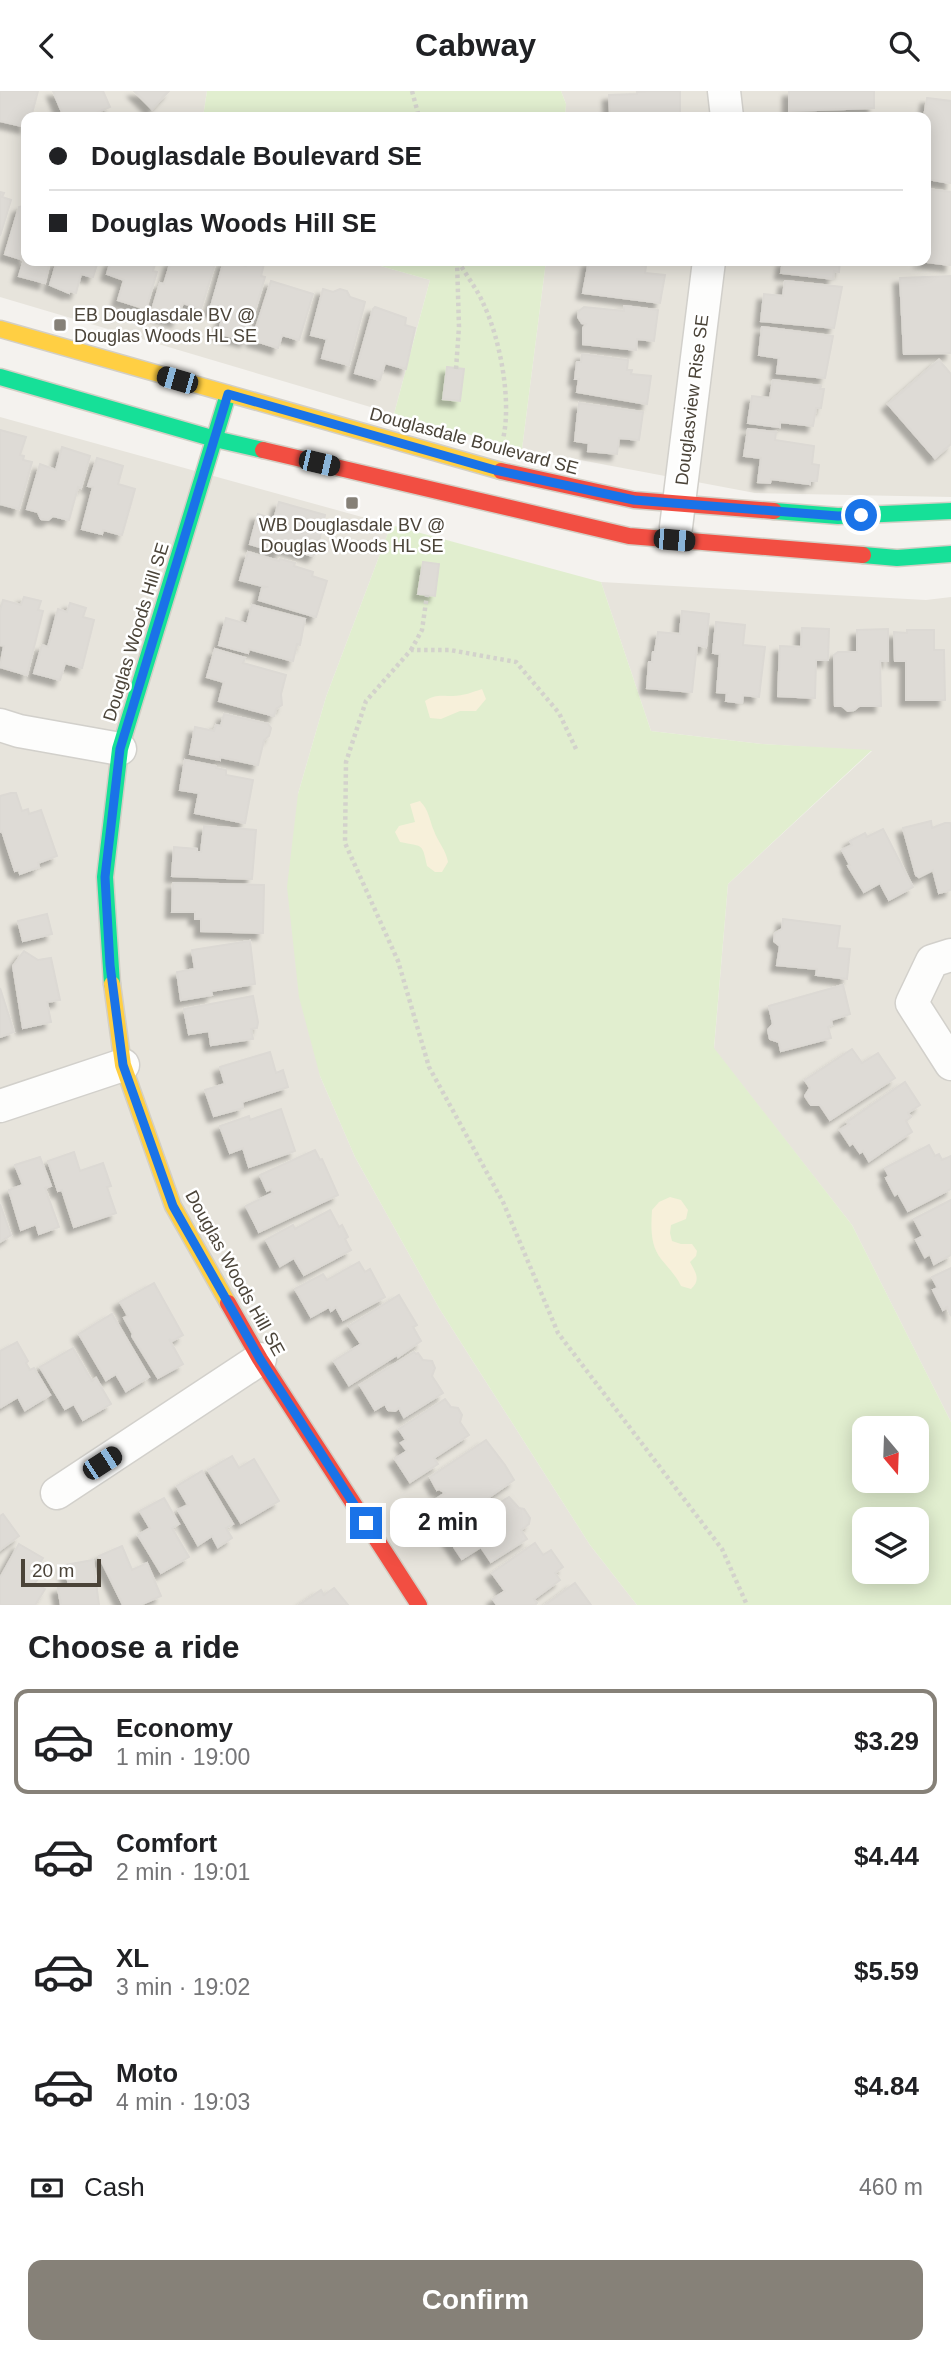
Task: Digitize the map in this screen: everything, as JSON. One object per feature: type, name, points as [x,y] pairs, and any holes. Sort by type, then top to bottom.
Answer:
[{"type":"street","points":[[724,91],[726,112]]},
{"type":"street","name":"Douglasview Rise SE","points":[[674,540],[708,266]]},
{"type":"street","name":"Douglasdale Boulevard SE","points":[[0,329],[495,470],[634,500],[838,516],[951,511]]},
{"type":"street","points":[[0,377],[215,439],[629,536],[897,558],[951,554]]},
{"type":"street","name":"Douglas Woods Hill SE","points":[[228,394],[120,749],[105,877],[110,965],[123,1065],[173,1206],[260,1359],[419,1605]]},
{"type":"street","points":[[6,731],[120,749]]},
{"type":"street","points":[[951,955],[932,961],[912,1003],[951,1064]]},
{"type":"street","points":[[0,1106],[123,1065]]},
{"type":"street","points":[[57,1493],[260,1359]]},
{"type":"path","points":[[412,91],[418,112]]},
{"type":"path","points":[[456,369],[459,327],[457,266]]},
{"type":"path","points":[[460,266],[483,302],[495,333],[504,388],[505,429],[495,470]]},
{"type":"path","points":[[427,595],[422,630],[411,650],[366,701],[346,762],[345,843],[398,961],[429,1067],[503,1202],[558,1333],[722,1549],[747,1605]]},
{"type":"path","points":[[411,650],[450,650],[516,662],[559,713],[576,749]]},
{"type":"shaded area","points":[[0,91],[207,91],[204,112],[21,112],[21,266],[381,266],[430,280],[394,414],[0,297]]},
{"type":"shaded area","points":[[561,91],[951,91],[951,497],[755,493],[522,449],[545,266],[931,266],[931,112],[565,112],[566,104]]},
{"type":"shaded area","points":[[0,417],[391,525],[326,697],[298,794],[320,1076],[355,1157],[439,1308],[590,1545],[637,1605],[0,1605]]},
{"type":"shaded area","points":[[601,582],[926,600],[951,597],[951,1422],[852,1225],[714,1049],[728,884],[872,751],[762,744],[651,731]]},
{"type":"green space","points":[[207,91],[561,91],[566,104],[565,112],[204,112]]},
{"type":"green space","points":[[381,266],[545,266],[522,449],[394,414],[430,280]]},
{"type":"green space","points":[[391,525],[601,582],[651,731],[762,744],[872,750],[728,884],[714,1048],[852,1225],[951,1422],[951,1605],[637,1605],[590,1545],[439,1308],[355,1157],[320,1076],[299,997],[287,887],[298,794],[326,697]]},
{"type":"sand","points":[[482,689],[486,699],[476,711],[460,711],[441,719],[430,718],[425,701]]},
{"type":"sand","points":[[420,801],[447,858],[448,862],[442,872],[435,872],[427,866],[422,849],[417,845],[400,842],[395,832],[399,826],[415,822],[410,804]]},
{"type":"sand","points":[[670,1197],[681,1200],[688,1210],[686,1219],[671,1225],[670,1233],[672,1241],[692,1244],[697,1251],[690,1262],[697,1279],[691,1289],[681,1286],[657,1254],[653,1242],[652,1210],[659,1202]]},
{"type":"building","points":[[0,91],[38,91],[32,112],[21,112],[21,126],[0,121]]},
{"type":"building","points":[[53,91],[103,91],[110,107],[98,112],[62,112]]},
{"type":"building","points":[[134,91],[169,91],[152,109]]},
{"type":"building","points":[[680,91],[680,112],[610,112],[609,95]]},
{"type":"building","points":[[789,91],[874,91],[874,108],[789,111]]},
{"type":"building","points":[[927,98],[951,101],[951,183],[931,180],[931,112],[925,112]]},
{"type":"building","points":[[931,190],[951,192],[951,265],[931,262]]},
{"type":"building","points":[[0,192],[4,193],[2,197],[11,200],[0,236]]},
{"type":"building","points":[[21,206],[21,259],[5,254]]},
{"type":"building","points":[[22,266],[49,266],[45,283],[19,276]]},
{"type":"building","points":[[56,266],[96,266],[93,277],[81,274],[76,293],[50,285]]},
{"type":"building","points":[[109,266],[154,266],[153,271],[157,272],[146,309],[118,300],[124,280],[107,274]]},
{"type":"building","points":[[169,266],[214,266],[201,309],[183,303],[177,321],[151,313],[160,283],[164,284]]},
{"type":"building","points":[[223,266],[264,266],[261,276],[265,277],[246,341],[218,333],[224,313],[210,310]]},
{"type":"building","points":[[588,266],[646,266],[645,273],[665,275],[660,303],[583,293]]},
{"type":"building","points":[[782,266],[840,266],[839,272],[834,271],[833,279],[781,273]]},
{"type":"building","points":[[951,276],[951,353],[904,354],[900,278]]},
{"type":"building","points":[[271,281],[313,294],[299,340],[282,335],[278,348],[252,340]]},
{"type":"building","points":[[785,281],[842,287],[834,328],[761,321],[764,294],[783,296]]},
{"type":"building","points":[[323,289],[333,292],[340,289],[347,291],[350,297],[365,302],[349,365],[322,358],[327,339],[311,335]]},
{"type":"building","points":[[624,306],[658,310],[654,341],[637,339],[636,350],[583,344],[583,328],[586,324],[578,317],[579,311],[584,307],[624,311]]},
{"type":"building","points":[[375,307],[406,318],[405,325],[415,328],[406,369],[385,363],[380,380],[355,373]]},
{"type":"building","points":[[762,327],[833,336],[825,378],[777,373],[779,358],[759,355]]},
{"type":"building","points":[[582,354],[628,360],[627,370],[632,370],[631,374],[651,376],[647,404],[577,392],[577,362],[581,362]]},
{"type":"building","points":[[939,360],[951,374],[951,444],[935,458],[888,404]]},
{"type":"building","points":[[447,367],[464,369],[460,401],[443,399]]},
{"type":"building","points":[[773,380],[821,386],[820,389],[824,389],[821,408],[816,408],[813,426],[780,422],[780,427],[748,423],[752,396],[770,398]]},
{"type":"building","points":[[579,403],[643,412],[639,440],[619,438],[617,454],[588,451],[589,443],[575,441]]},
{"type":"building","points":[[748,429],[776,432],[775,440],[814,446],[812,464],[819,465],[817,481],[810,481],[810,484],[771,479],[770,483],[758,482],[761,458],[744,456]]},
{"type":"building","points":[[0,430],[26,437],[20,455],[24,456],[23,460],[32,462],[19,509],[0,504]]},
{"type":"building","points":[[62,447],[90,456],[81,488],[78,487],[69,520],[53,516],[48,520],[41,519],[38,512],[27,509],[40,464],[56,470]]},
{"type":"building","points":[[97,458],[123,466],[118,484],[135,489],[122,535],[103,530],[102,534],[82,529],[93,487],[88,486]]},
{"type":"building","points":[[279,502],[325,515],[317,550],[313,556],[282,547],[280,553],[250,544],[258,514],[274,519]]},
{"type":"building","points":[[248,552],[295,563],[294,566],[313,572],[312,576],[327,581],[316,617],[259,600],[262,588],[266,587],[240,580]]},
{"type":"building","points":[[423,562],[439,564],[435,596],[418,594]]},
{"type":"building","points":[[24,597],[41,601],[38,610],[43,611],[27,675],[0,667],[4,646],[0,645],[0,611],[3,600],[21,605]]},
{"type":"building","points":[[70,603],[86,608],[83,617],[94,620],[82,668],[65,663],[60,680],[34,673],[42,645],[48,647],[58,609],[67,612]]},
{"type":"building","points":[[252,605],[305,619],[300,645],[297,644],[293,661],[249,649],[248,653],[219,645],[226,618],[247,624]]},
{"type":"building","points":[[682,611],[709,614],[706,647],[697,645],[692,692],[647,688],[649,662],[652,662],[655,652],[658,632],[680,634]]},
{"type":"building","points":[[716,622],[745,625],[743,645],[765,647],[759,697],[743,695],[742,703],[726,701],[727,693],[717,692],[720,654],[713,653]]},
{"type":"building","points":[[802,628],[829,629],[828,660],[816,660],[815,698],[778,696],[780,646],[801,647]]},
{"type":"building","points":[[888,629],[888,661],[880,661],[881,706],[859,706],[848,711],[842,706],[835,706],[834,655],[838,652],[857,652],[857,630]]},
{"type":"building","points":[[907,630],[934,630],[934,650],[944,650],[945,700],[906,700],[906,661],[895,661],[894,632],[907,633]]},
{"type":"building","points":[[215,649],[245,658],[243,663],[286,675],[281,694],[282,705],[276,709],[274,716],[219,701],[224,682],[207,677]]},
{"type":"building","points":[[224,714],[268,724],[271,728],[269,736],[264,740],[258,765],[190,754],[195,727],[214,731],[216,725],[221,726]]},
{"type":"building","points":[[185,760],[216,766],[226,770],[226,775],[253,780],[245,823],[195,813],[199,793],[180,790]]},
{"type":"building","points":[[16,793],[22,811],[28,809],[29,814],[41,810],[57,856],[20,874],[19,870],[15,871],[2,831],[0,832],[0,796]]},
{"type":"building","points":[[931,821],[932,828],[945,823],[951,825],[951,890],[939,893],[933,870],[919,877],[916,875],[903,828]]},
{"type":"building","points":[[204,826],[256,830],[252,879],[172,876],[174,847],[197,849],[197,852],[201,852]]},
{"type":"building","points":[[883,829],[913,887],[889,900],[880,883],[864,892],[848,866],[850,865],[842,850],[852,845],[850,841],[865,833],[867,837]]},
{"type":"building","points":[[173,883],[264,885],[263,933],[201,931],[201,919],[195,919],[195,912],[172,912]]},
{"type":"building","points":[[47,914],[52,934],[23,941],[18,921]]},
{"type":"building","points":[[783,919],[840,926],[837,948],[850,949],[847,979],[816,975],[817,969],[777,965],[780,946],[774,941],[775,933],[782,929]]},
{"type":"building","points":[[250,941],[255,984],[211,991],[212,995],[181,1000],[177,972],[195,969],[192,950]]},
{"type":"building","points":[[24,951],[38,960],[51,958],[60,1000],[47,1002],[51,1022],[23,1028],[13,966]]},
{"type":"building","points":[[843,985],[850,1014],[831,1020],[832,1025],[828,1027],[831,1038],[781,1051],[779,1042],[770,1039],[768,1030],[773,1024],[769,1006]]},
{"type":"building","points":[[0,988],[14,1032],[0,1037]]},
{"type":"building","points":[[253,996],[258,1022],[257,1028],[251,1029],[253,1039],[211,1045],[209,1031],[189,1034],[184,1009]]},
{"type":"building","points":[[852,1049],[862,1063],[878,1053],[895,1078],[830,1120],[820,1105],[811,1105],[805,1096],[810,1088],[805,1080]]},
{"type":"building","points":[[270,1052],[276,1073],[283,1070],[288,1087],[242,1102],[243,1108],[214,1116],[205,1090],[225,1084],[220,1067]]},
{"type":"building","points":[[905,1082],[920,1105],[908,1113],[911,1117],[906,1121],[912,1132],[869,1161],[863,1151],[860,1153],[853,1143],[850,1145],[840,1130],[849,1124],[847,1122]]},
{"type":"building","points":[[281,1109],[295,1151],[249,1167],[243,1148],[230,1153],[220,1126],[249,1116],[250,1120]]},
{"type":"building","points":[[929,1145],[935,1156],[939,1154],[942,1160],[951,1156],[951,1189],[908,1211],[898,1193],[895,1195],[886,1178],[889,1176],[885,1168]]},
{"type":"building","points":[[315,1150],[320,1160],[322,1159],[338,1195],[259,1232],[246,1206],[273,1193],[271,1189],[267,1191],[260,1175]]},
{"type":"building","points":[[74,1152],[80,1171],[103,1163],[111,1186],[107,1187],[116,1213],[74,1227],[62,1190],[58,1191],[48,1161]]},
{"type":"building","points":[[40,1157],[51,1186],[45,1188],[59,1227],[39,1234],[36,1224],[21,1230],[9,1190],[23,1185],[15,1165]]},
{"type":"building","points":[[951,1200],[951,1255],[934,1264],[930,1254],[925,1257],[916,1240],[923,1236],[914,1219]]},
{"type":"building","points":[[0,1204],[11,1235],[0,1242]]},
{"type":"building","points":[[330,1210],[339,1227],[342,1225],[351,1250],[304,1275],[294,1258],[280,1266],[266,1240],[293,1225],[295,1229]]},
{"type":"building","points":[[359,1262],[365,1272],[370,1269],[385,1297],[343,1320],[336,1307],[331,1311],[329,1307],[311,1317],[295,1289],[323,1274],[327,1280]]},
{"type":"building","points":[[951,1268],[951,1316],[947,1307],[943,1310],[933,1290],[938,1288],[932,1277]]},
{"type":"building","points":[[154,1283],[183,1335],[172,1341],[169,1339],[183,1364],[158,1378],[132,1336],[124,1318],[128,1316],[120,1302]]},
{"type":"building","points":[[399,1295],[417,1325],[413,1327],[421,1341],[349,1385],[334,1361],[361,1344],[349,1326]]},
{"type":"building","points":[[112,1314],[149,1377],[126,1391],[116,1374],[106,1380],[79,1334]]},
{"type":"building","points":[[17,1342],[30,1370],[34,1368],[50,1395],[25,1410],[18,1397],[1,1407],[0,1405],[0,1351]]},
{"type":"building","points":[[73,1348],[92,1381],[96,1378],[111,1404],[83,1420],[74,1404],[65,1409],[40,1367]]},
{"type":"building","points":[[414,1352],[423,1360],[432,1361],[435,1368],[432,1376],[443,1393],[404,1417],[399,1408],[395,1411],[388,1410],[385,1404],[375,1410],[360,1385]]},
{"type":"building","points":[[445,1399],[451,1407],[458,1408],[462,1415],[460,1422],[469,1435],[434,1458],[438,1464],[410,1482],[395,1459],[407,1451],[401,1443],[406,1440],[399,1429]]},
{"type":"building","points":[[486,1440],[514,1480],[443,1529],[427,1505],[445,1493],[437,1490],[430,1477]]},
{"type":"building","points":[[232,1456],[239,1468],[254,1459],[279,1501],[241,1523],[208,1470]]},
{"type":"building","points":[[202,1471],[233,1524],[226,1528],[232,1538],[218,1547],[212,1536],[198,1545],[178,1510],[188,1505],[177,1486]]},
{"type":"building","points":[[509,1497],[519,1508],[524,1509],[530,1518],[529,1524],[521,1530],[527,1539],[491,1562],[481,1547],[462,1559],[446,1535]]},
{"type":"building","points":[[164,1498],[179,1524],[172,1528],[189,1557],[161,1573],[138,1535],[150,1528],[140,1511]]},
{"type":"building","points":[[3,1514],[19,1536],[0,1550],[0,1516]]},
{"type":"building","points":[[535,1543],[543,1555],[551,1550],[563,1567],[555,1573],[560,1580],[534,1599],[537,1603],[535,1605],[497,1605],[493,1599],[505,1591],[492,1573]]},
{"type":"building","points":[[19,1544],[43,1558],[32,1575],[38,1579],[35,1583],[45,1589],[35,1605],[0,1605],[0,1578]]},
{"type":"building","points":[[122,1546],[132,1570],[147,1563],[161,1596],[140,1605],[123,1605],[99,1556]]},
{"type":"building","points":[[93,1560],[99,1605],[61,1605],[58,1588],[69,1586],[65,1565]]},
{"type":"building","points":[[575,1583],[591,1605],[545,1605]]},
{"type":"building","points":[[334,1588],[348,1605],[299,1605],[321,1590],[324,1595]]},
{"type":"traffic: fast","points":[[0,377],[215,439],[263,450]]},
{"type":"traffic: fast","points":[[112,984],[105,877],[120,749],[228,394]]},
{"type":"traffic: fast","points":[[774,511],[838,516],[951,511]]},
{"type":"traffic: fast","points":[[863,555],[897,558],[951,554]]},
{"type":"traffic: slow","points":[[0,329],[501,471]]},
{"type":"traffic: slow","points":[[112,984],[123,1065],[173,1206],[228,1303]]},
{"type":"traffic: jam","points":[[263,450],[629,536],[863,555]]},
{"type":"traffic: jam","points":[[501,471],[634,500],[774,511]]},
{"type":"traffic: jam","points":[[228,1303],[260,1359],[419,1605]]},
{"type":"place","name":"EB Douglasdale BV @ Douglas Woods HL SE","points":[[60,325]]},
{"type":"place","name":"WB Douglasdale BV @ Douglas Woods HL SE","points":[[352,503]]},
{"type":"route","points":[[366,1523],[260,1359],[173,1206],[123,1065],[110,965],[105,877],[120,749],[228,394],[495,470],[634,500],[838,516],[861,515]]}]
